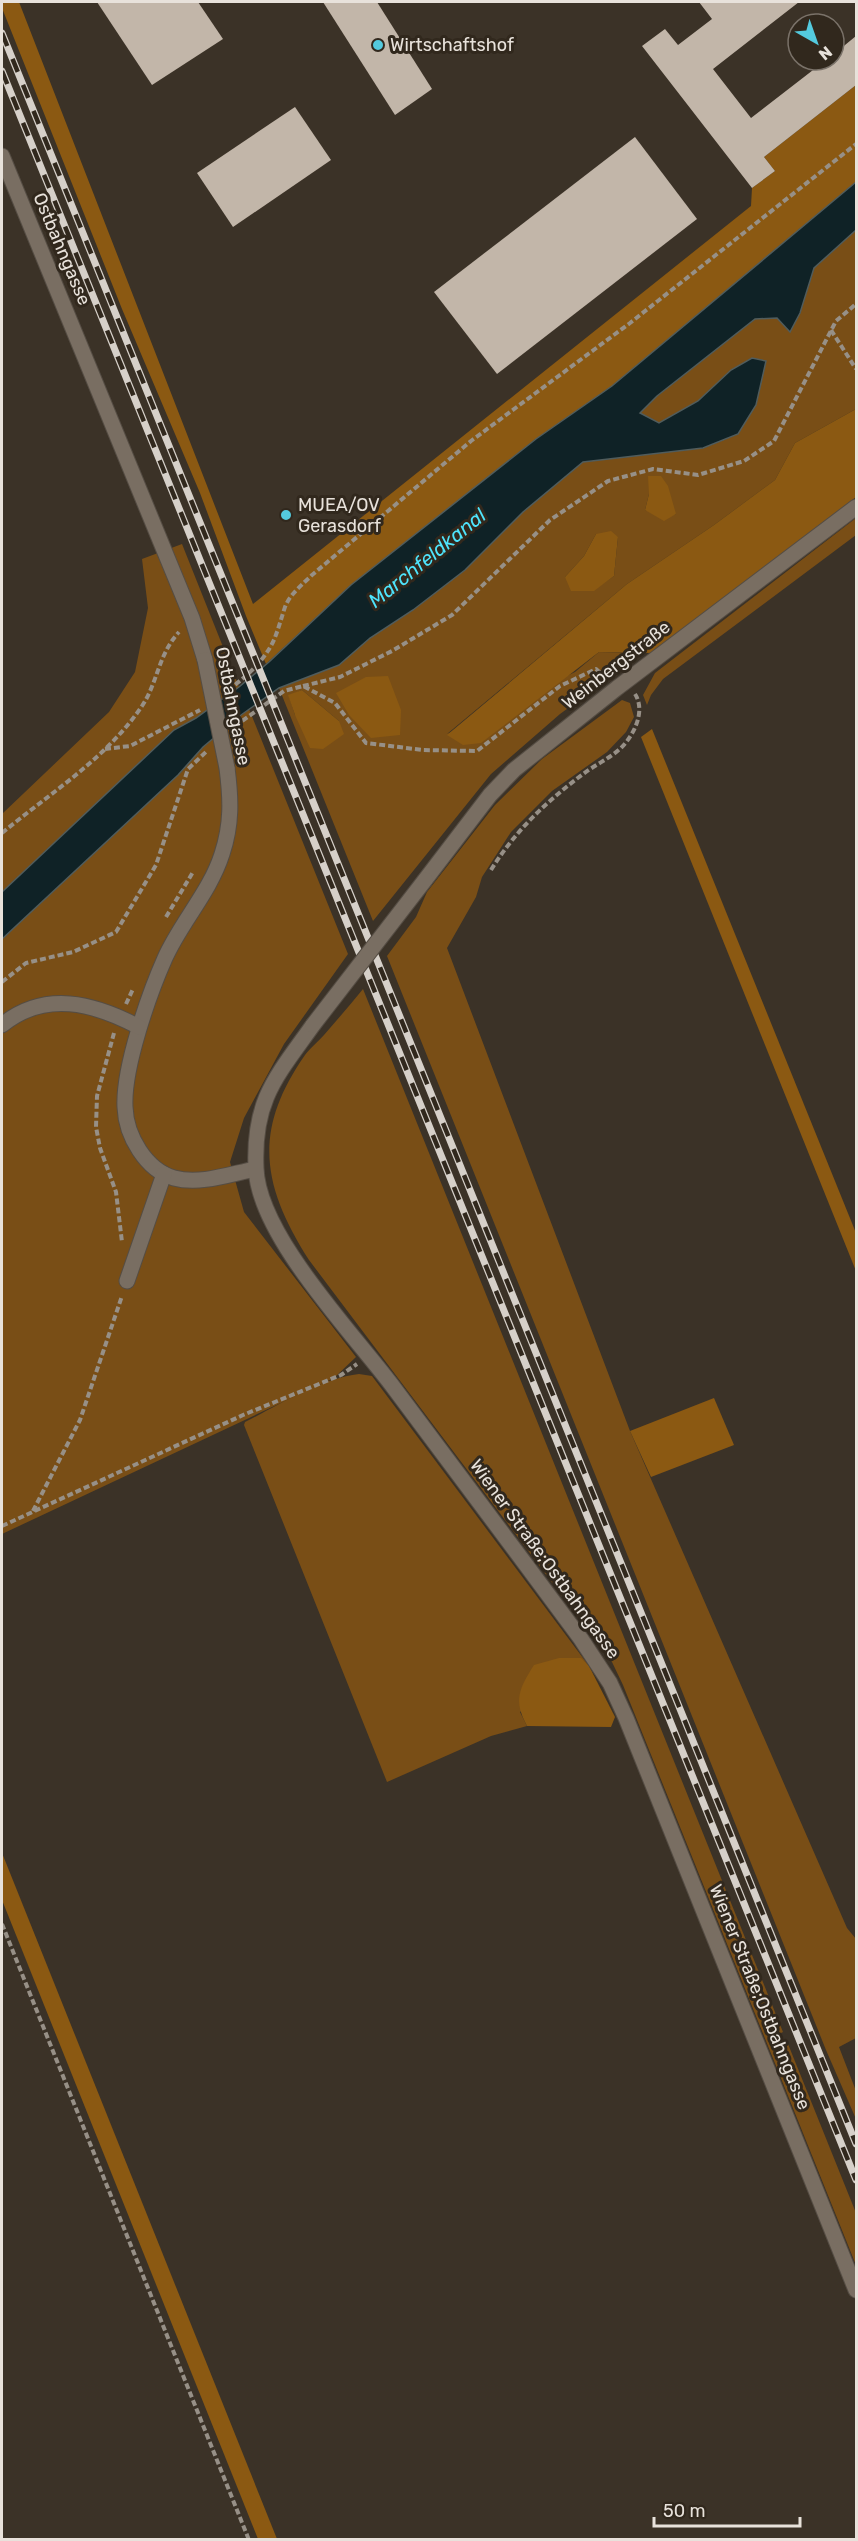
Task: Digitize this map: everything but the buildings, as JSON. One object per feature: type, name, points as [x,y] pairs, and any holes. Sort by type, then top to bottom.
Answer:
[{"type":"street","name":"Ostbahngasse","points":[[2,156],[192,618],[205,660],[231,798],[230,827],[222,856],[210,882],[183,923],[165,957],[139,1027],[129,1074],[125,1108],[131,1132],[140,1152],[151,1166],[164,1174]]},
{"type":"street","name":"Weinbergstraße","points":[[313,1025],[490,795],[522,764],[621,684],[856,507]]},
{"type":"street","points":[[2,1024],[35,1005],[62,1002],[88,1006],[120,1017],[139,1027]]},
{"type":"street","name":"Wiener Straße;Ostbahngasse","points":[[313,1025],[271,1085],[263,1101],[257,1125],[255,1169],[263,1206],[291,1255],[370,1356],[581,1639],[610,1683],[856,2290]]},
{"type":"street","points":[[127,1281],[164,1174],[176,1178],[198,1180],[255,1169]]},
{"type":"path","points":[[279,628],[294,591],[450,458],[630,323],[856,144]]},
{"type":"path","points":[[227,732],[284,691],[340,678],[392,651],[452,615],[550,520],[608,481],[653,469],[698,475],[744,461],[774,441],[836,321],[856,304]]},
{"type":"path","points":[[831,330],[856,369]]},
{"type":"path","points":[[2,833],[105,749],[127,725],[143,705],[153,684],[159,663],[172,639],[192,618]]},
{"type":"path","points":[[303,686],[335,703],[366,743],[423,750],[477,751],[560,686],[596,669],[621,684],[638,698],[640,715],[635,729],[621,748],[557,794],[523,825],[506,845],[491,870]]},
{"type":"path","points":[[2,982],[26,963],[73,952],[116,932],[156,865],[188,769],[212,746]]},
{"type":"path","points":[[33,1511],[80,1420],[127,1281]]},
{"type":"path","points":[[2,1524],[243,1415],[341,1375],[370,1356]]},
{"type":"path","points":[[2,1924],[249,2540]]},
{"type":"shaded area","points":[[2,2],[19,2],[253,604],[751,206],[752,188],[775,171],[764,157],[856,85],[856,182],[612,386],[536,439],[351,585],[266,664],[200,493],[122,309],[2,8]]},
{"type":"shaded area","points":[[856,230],[856,409],[795,443],[775,480],[627,584],[447,734],[575,672],[599,652],[637,653],[604,682],[560,714],[491,774],[373,921],[279,688],[338,665],[370,638],[413,610],[465,570],[523,512],[583,462],[703,448],[738,434],[731,370],[698,401],[659,424],[639,413],[657,396],[755,319],[777,318],[790,332],[800,313],[814,268]],"holes":[[[649,494],[676,514],[668,517],[645,510]],[[596,534],[618,537],[614,576],[594,590],[565,577],[584,556]],[[302,690],[339,721],[295,715],[289,696]]]},
{"type":"shaded area","points":[[856,409],[856,497],[652,653],[599,652],[481,743],[463,745],[447,735],[627,584],[775,480],[795,443]]},
{"type":"shaded area","points":[[648,476],[661,476],[668,486],[676,514],[664,521],[645,510],[649,494]]},
{"type":"shaded area","points":[[856,518],[856,535],[663,679],[651,695],[647,705],[643,695],[655,673]]},
{"type":"shaded area","points":[[611,531],[618,537],[614,576],[594,591],[571,591],[565,577],[584,556],[596,534]]},
{"type":"shaded area","points":[[182,544],[239,687],[196,718],[174,730],[2,892],[2,814],[109,712],[135,672],[148,608],[142,559]]},
{"type":"shaded area","points":[[388,676],[401,710],[400,735],[371,738],[349,715],[336,693],[366,677]]},
{"type":"shaded area","points":[[302,690],[339,721],[344,734],[323,749],[310,748],[295,715],[288,695]]},
{"type":"shaded area","points":[[622,700],[630,703],[634,717],[626,732],[607,752],[552,791],[511,832],[482,877],[476,897],[447,948],[630,1431],[847,1928],[856,1939],[856,2038],[839,2047],[856,2091],[856,2119],[826,2050],[387,956],[416,917],[427,892],[495,805],[542,759]]},
{"type":"shaded area","points":[[249,709],[348,954],[284,1044],[244,1118],[230,1162],[244,1212],[356,1357],[334,1378],[2,1534],[2,939],[178,775],[203,747]]},
{"type":"shaded area","points":[[652,729],[856,1233],[856,1271],[641,737]]},
{"type":"shaded area","points":[[363,989],[783,2032],[779,2034],[782,2040],[786,2039],[856,2213],[856,2265],[612,1662],[309,1260],[281,1207],[273,1183],[270,1158],[271,1134],[277,1109],[288,1083],[305,1055]]},
{"type":"shaded area","points":[[359,1374],[372,1376],[589,1666],[580,1658],[520,1712],[527,1726],[491,1736],[387,1782],[244,1425],[245,1422],[315,1386]]},
{"type":"shaded area","points":[[714,1398],[734,1445],[651,1477],[630,1431]]},
{"type":"shaded area","points":[[559,1658],[581,1658],[589,1666],[615,1717],[611,1727],[527,1726],[519,1702],[525,1681],[534,1665]]},
{"type":"shaded area","points":[[2,1853],[277,2539],[258,2539],[2,1900]]},
{"type":"water","name":"Marchfeldkanal","points":[[856,182],[856,230],[814,268],[800,313],[790,332],[777,318],[755,319],[657,396],[640,413],[659,423],[698,401],[731,370],[752,358],[766,361],[756,405],[738,434],[703,448],[583,462],[523,512],[465,570],[413,610],[370,638],[339,665],[279,688],[241,715],[203,747],[178,775],[2,939],[2,892],[174,730],[196,718],[239,687],[351,585],[536,439],[612,386]]},
{"type":"railway","points":[[2,33],[856,2144]]},
{"type":"railway","points":[[2,71],[856,2180]]},
{"type":"place","name":"Wirtschaftshof","points":[[378,45]]},
{"type":"place","name":"MUEA/OV Gerasdorf","points":[[286,515]]}]
